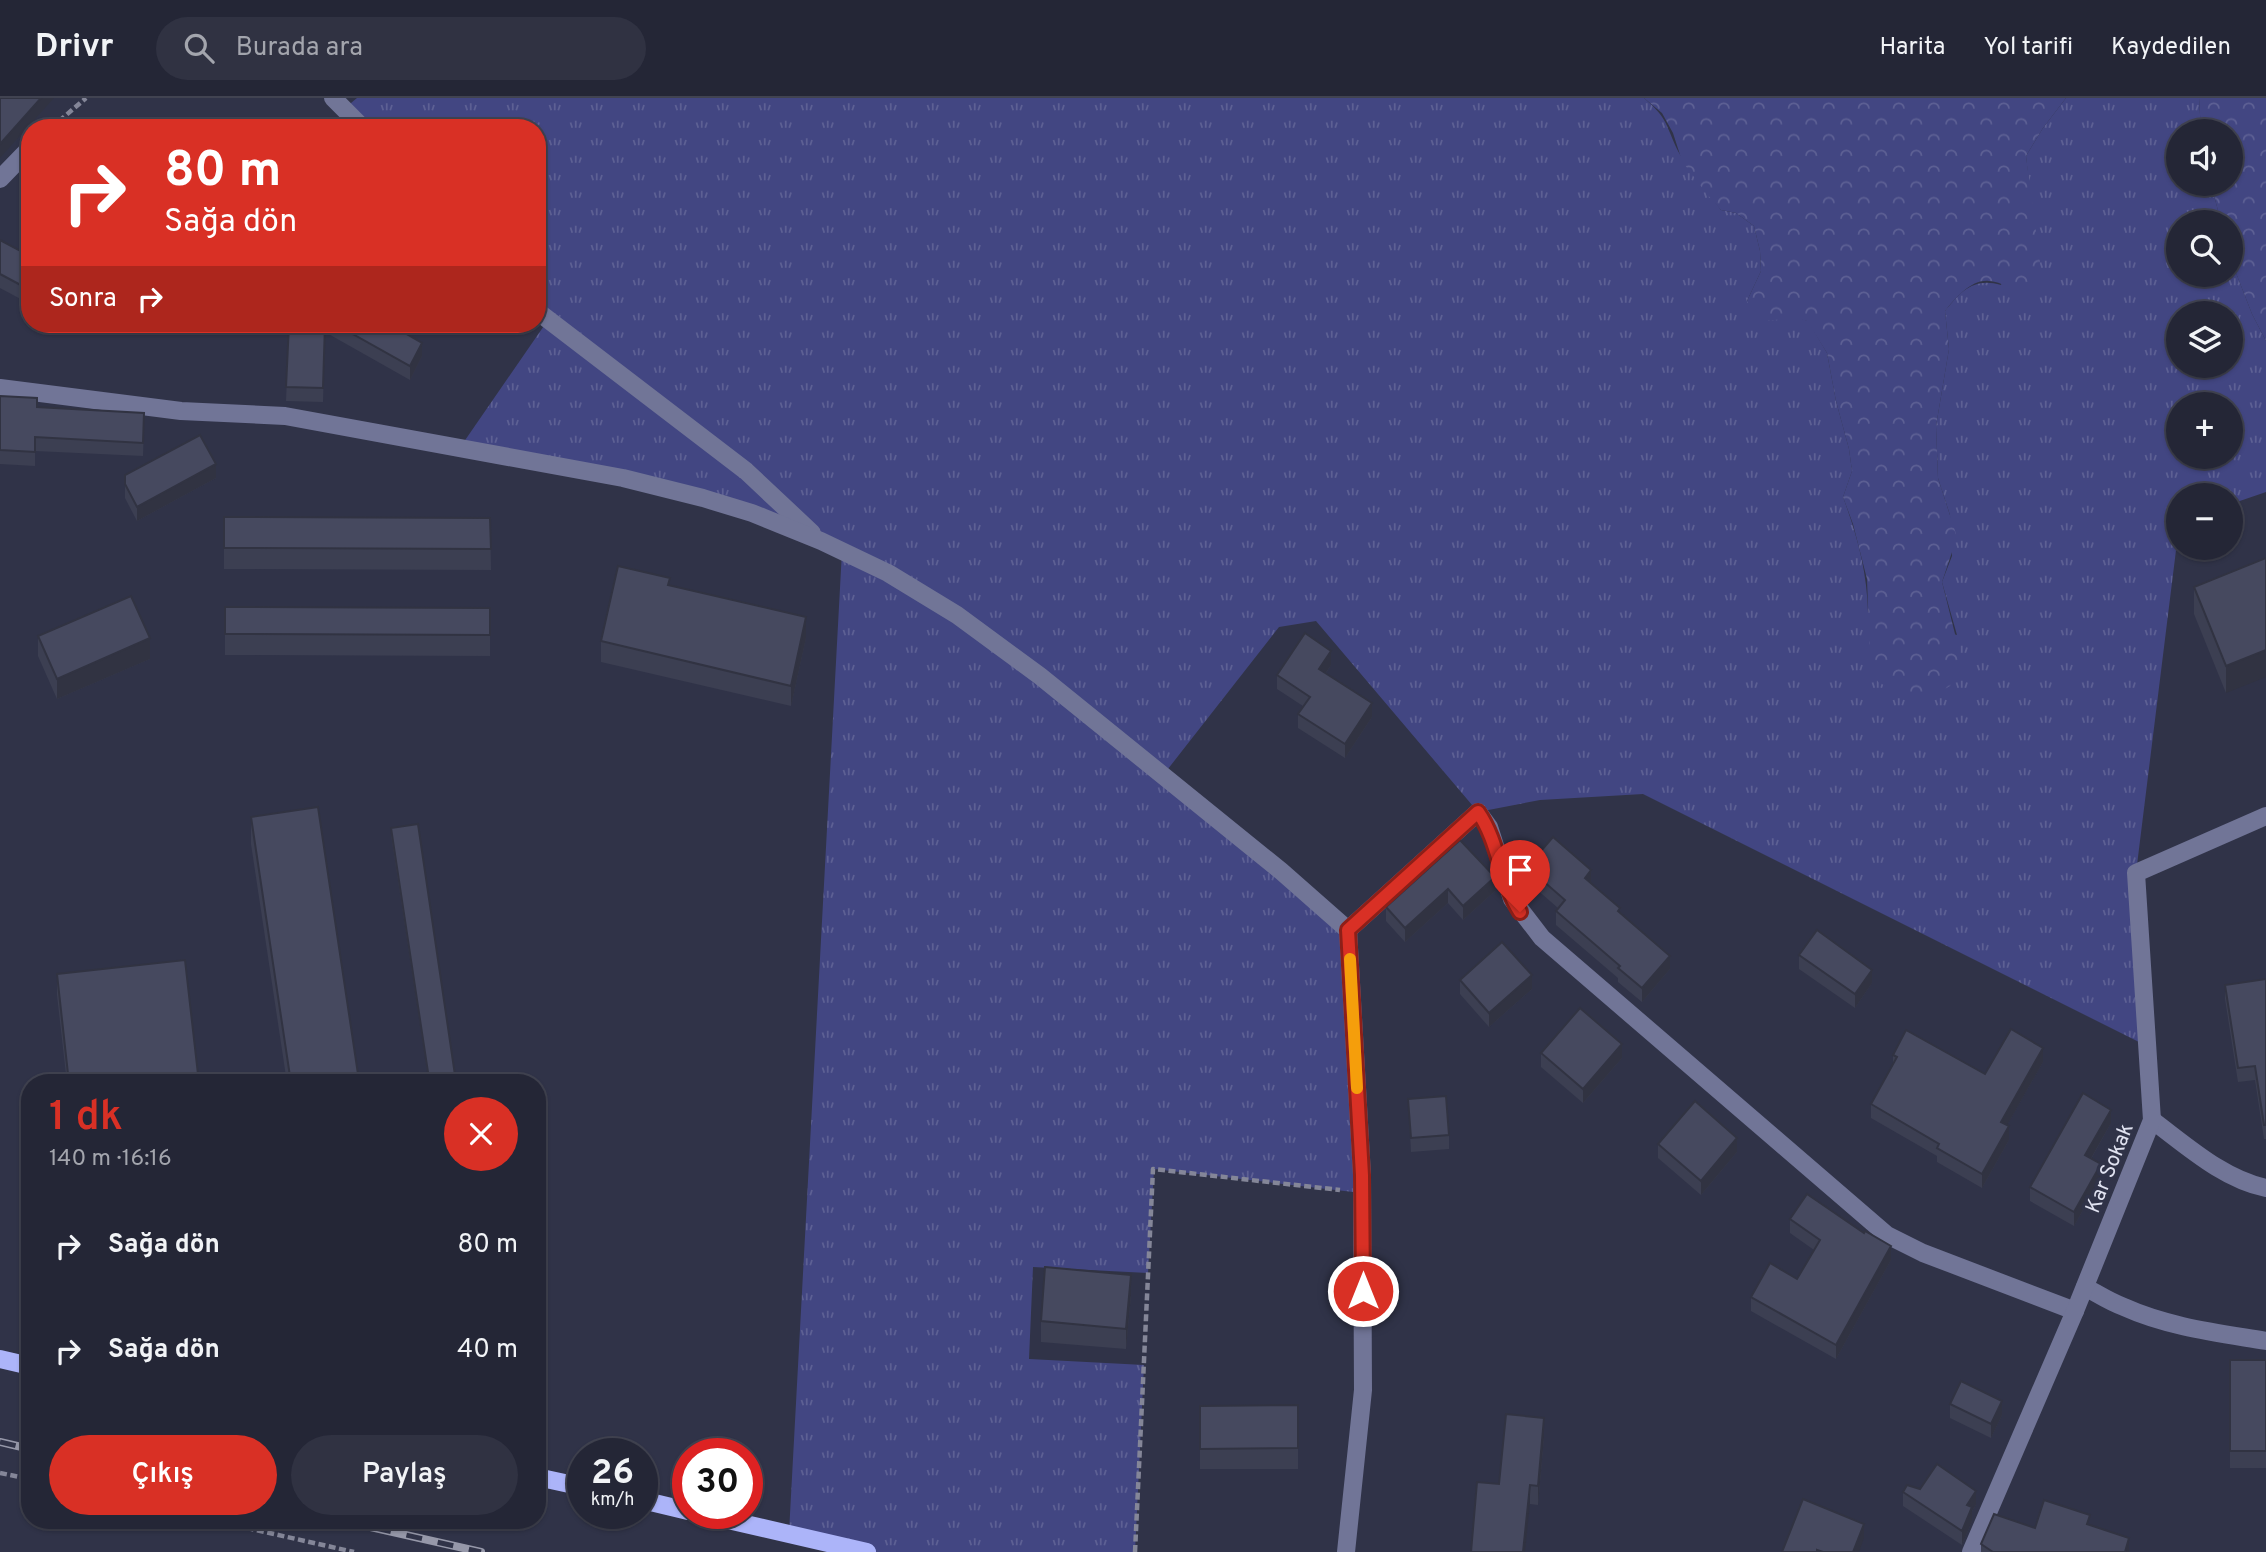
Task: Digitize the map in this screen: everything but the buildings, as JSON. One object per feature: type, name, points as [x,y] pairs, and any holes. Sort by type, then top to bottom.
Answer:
[{"type":"main road","points":[[0,1359],[21,1364]]},
{"type":"main road","points":[[546,1479],[567,1484]]},
{"type":"main road","points":[[763,1528],[866,1552]]},
{"type":"street","points":[[333,98],[354,119]]},
{"type":"street","points":[[0,178],[21,157]]},
{"type":"street","points":[[546,318],[746,471],[821,541]]},
{"type":"street","points":[[0,388],[181,411],[285,416],[623,478],[752,513],[821,541],[888,573],[957,615],[1030,668],[1249,844],[1348,930],[1362,1193],[1363,1390],[1346,1552]]},
{"type":"street","points":[[1348,930],[1478,812],[1489,827],[1512,899],[1542,939],[1887,1235],[1923,1254],[2075,1311]]},
{"type":"street","name":"Kar Sokak","points":[[1971,1552],[2075,1311],[2152,1120],[2136,873],[2266,816]]},
{"type":"street","points":[[2152,1120],[2245,1184],[2266,1188]]},
{"type":"street","points":[[2085,1287],[2125,1308],[2167,1321],[2212,1333],[2266,1340]]},
{"type":"path","points":[[62,119],[86,98]]},
{"type":"path","points":[[1135,1552],[1153,1169],[1362,1193]]},
{"type":"path","points":[[0,1473],[21,1477]]},
{"type":"path","points":[[252,1529],[354,1552]]},
{"type":"green space","points":[[357,98],[1644,98],[1661,115],[1680,154],[1721,210],[1736,213],[1754,226],[1761,271],[1747,301],[1808,321],[1827,353],[1849,449],[1852,471],[1843,497],[1860,553],[1868,612],[1957,635],[1942,582],[1952,556],[1950,515],[1938,478],[1936,426],[1949,349],[1945,311],[1957,297],[1976,284],[2001,285],[2031,202],[2026,156],[2066,98],[2199,98],[2200,119],[2166,119],[2166,196],[2214,196],[2218,210],[2166,210],[2166,287],[2242,287],[2266,341],[2266,492],[2243,500],[2243,483],[2166,483],[2166,560],[2175,560],[2136,873],[2147,1046],[1643,794],[1540,800],[1478,812],[1316,621],[1279,627],[1164,774],[1348,930],[1362,1193],[1154,1169],[1148,1273],[1033,1267],[1029,1359],[1144,1365],[1135,1552],[867,1552],[789,1533],[842,551],[752,513],[459,449],[539,333],[546,333],[546,119],[355,119],[345,108]]},
{"type":"green space","points":[[1644,98],[2066,98],[2026,156],[2040,262],[2031,286],[2017,289],[1996,282],[1982,281],[1964,291],[1945,311],[1949,349],[1936,426],[1938,478],[1957,537],[1942,582],[1962,662],[1950,686],[1936,694],[1923,697],[1899,693],[1878,682],[1870,658],[1867,579],[1843,497],[1852,471],[1849,449],[1827,353],[1807,321],[1756,319],[1747,301],[1761,271],[1754,226],[1736,213],[1721,210],[1706,193],[1682,161],[1673,133],[1662,113]]},
{"type":"green space","points":[[2199,98],[2266,98],[2266,341],[2242,287],[2243,210],[2218,210],[2214,196],[2243,196],[2243,119],[2200,119]]},
{"type":"railway","points":[[0,1442],[21,1447]]},
{"type":"railway","points":[[379,1529],[481,1552]]},
{"type":"slow traffic","points":[[1350,959],[1357,1088]]},
{"type":"route","points":[[1363,1291],[1362,1175],[1348,930],[1478,812],[1489,827],[1507,886],[1520,912]]}]
